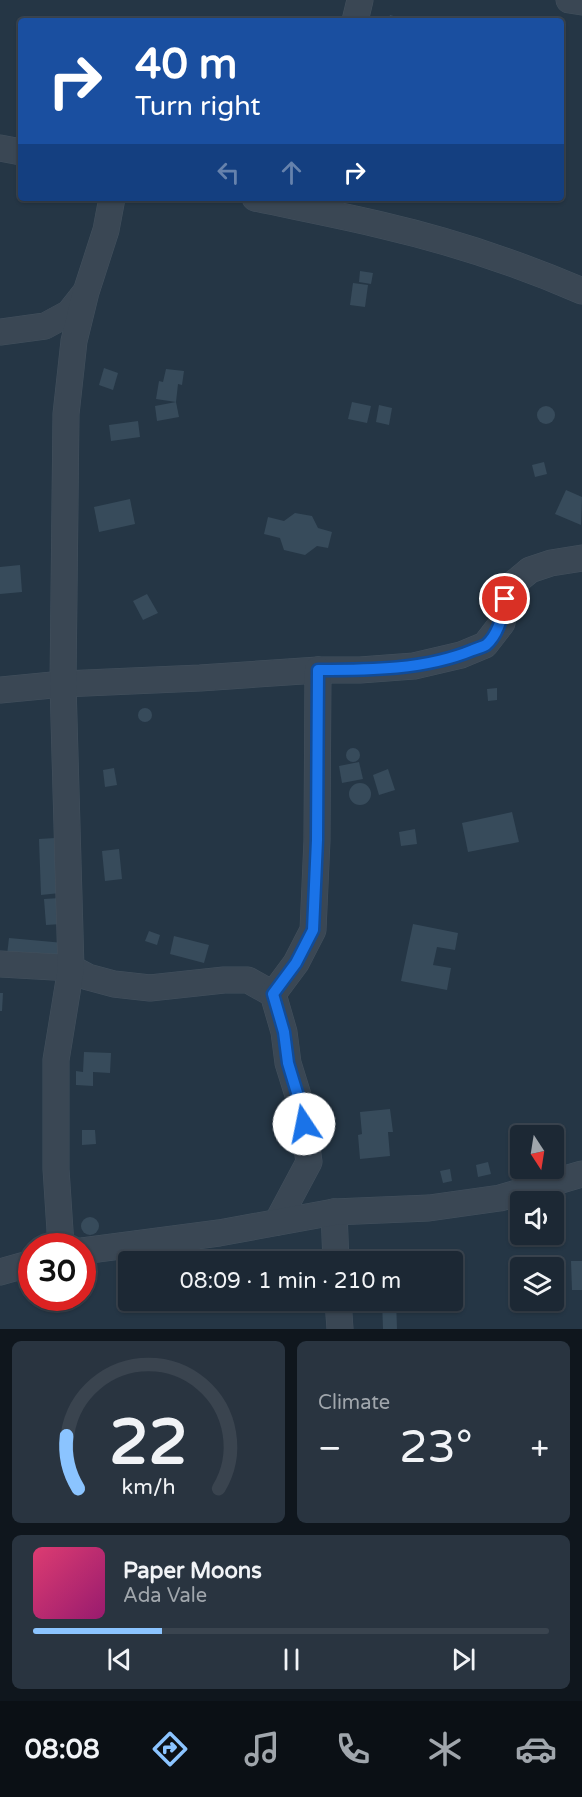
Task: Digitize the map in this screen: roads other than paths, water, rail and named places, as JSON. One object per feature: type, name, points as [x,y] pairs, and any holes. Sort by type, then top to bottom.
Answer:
[{"type":"street","points":[[356,18],[360,0]]},
{"type":"street","points":[[569,0],[582,2]]},
{"type":"street","points":[[0,148],[18,151]]},
{"type":"street","points":[[60,1233],[56,1169],[56,1060],[71,968],[63,684],[66,414],[74,341],[86,292],[106,230],[111,201]]},
{"type":"street","points":[[286,201],[307,203],[446,242],[512,263],[582,291]]},
{"type":"street","points":[[0,332],[45,326],[69,314],[86,292]]},
{"type":"street","points":[[0,690],[63,684],[414,666],[461,655],[485,645],[501,622],[505,599],[513,584],[531,570],[551,563],[582,558]]},
{"type":"street","points":[[273,994],[296,963],[313,930],[317,840],[318,670]]},
{"type":"street","points":[[0,964],[71,968],[88,977],[114,984],[150,988],[224,980],[248,980],[273,994],[284,1032],[288,1063],[301,1106],[309,1162],[277,1222]]},
{"type":"street","points":[[96,1249],[219,1233],[334,1212],[429,1208],[500,1198],[582,1174]]},
{"type":"street","points":[[334,1212],[336,1251]]},
{"type":"street","points":[[0,1272],[18,1267]]},
{"type":"street","points":[[339,1311],[340,1329]]}]
